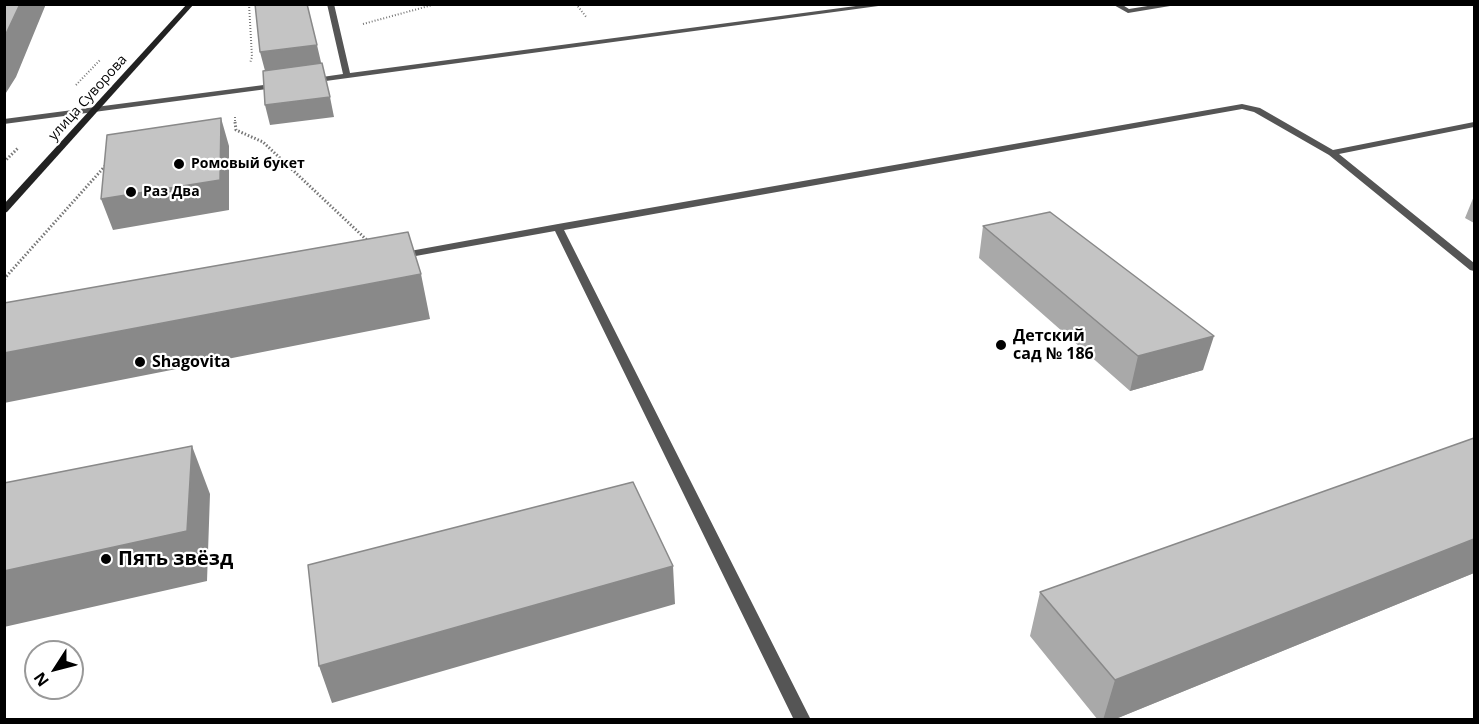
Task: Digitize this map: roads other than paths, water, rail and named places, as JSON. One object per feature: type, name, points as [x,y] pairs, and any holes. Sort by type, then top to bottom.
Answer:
[{"type":"main road","name":"улица Суворова","points":[[4,210],[191,4]]},
{"type":"lane","points":[[330,4],[347,76]]},
{"type":"lane","points":[[300,82],[890,4]]},
{"type":"lane","points":[[1115,4],[1128,11],[1179,4]]},
{"type":"lane","points":[[4,122],[288,84]]},
{"type":"lane","points":[[386,258],[1234,106],[1251,107],[1332,153],[1474,268]]},
{"type":"lane","points":[[1332,153],[1474,124]]},
{"type":"lane","points":[[558,226],[803,720]]},
{"type":"place","name":"Ромовый букет","points":[[179,164]]},
{"type":"place","name":"Раз Два","points":[[131,192]]},
{"type":"place","name":"Детский сад № 186","points":[[1001,345]]},
{"type":"place","name":"Shagovita","points":[[140,362]]},
{"type":"place","name":"Пять звёзд","points":[[106,559]]}]
